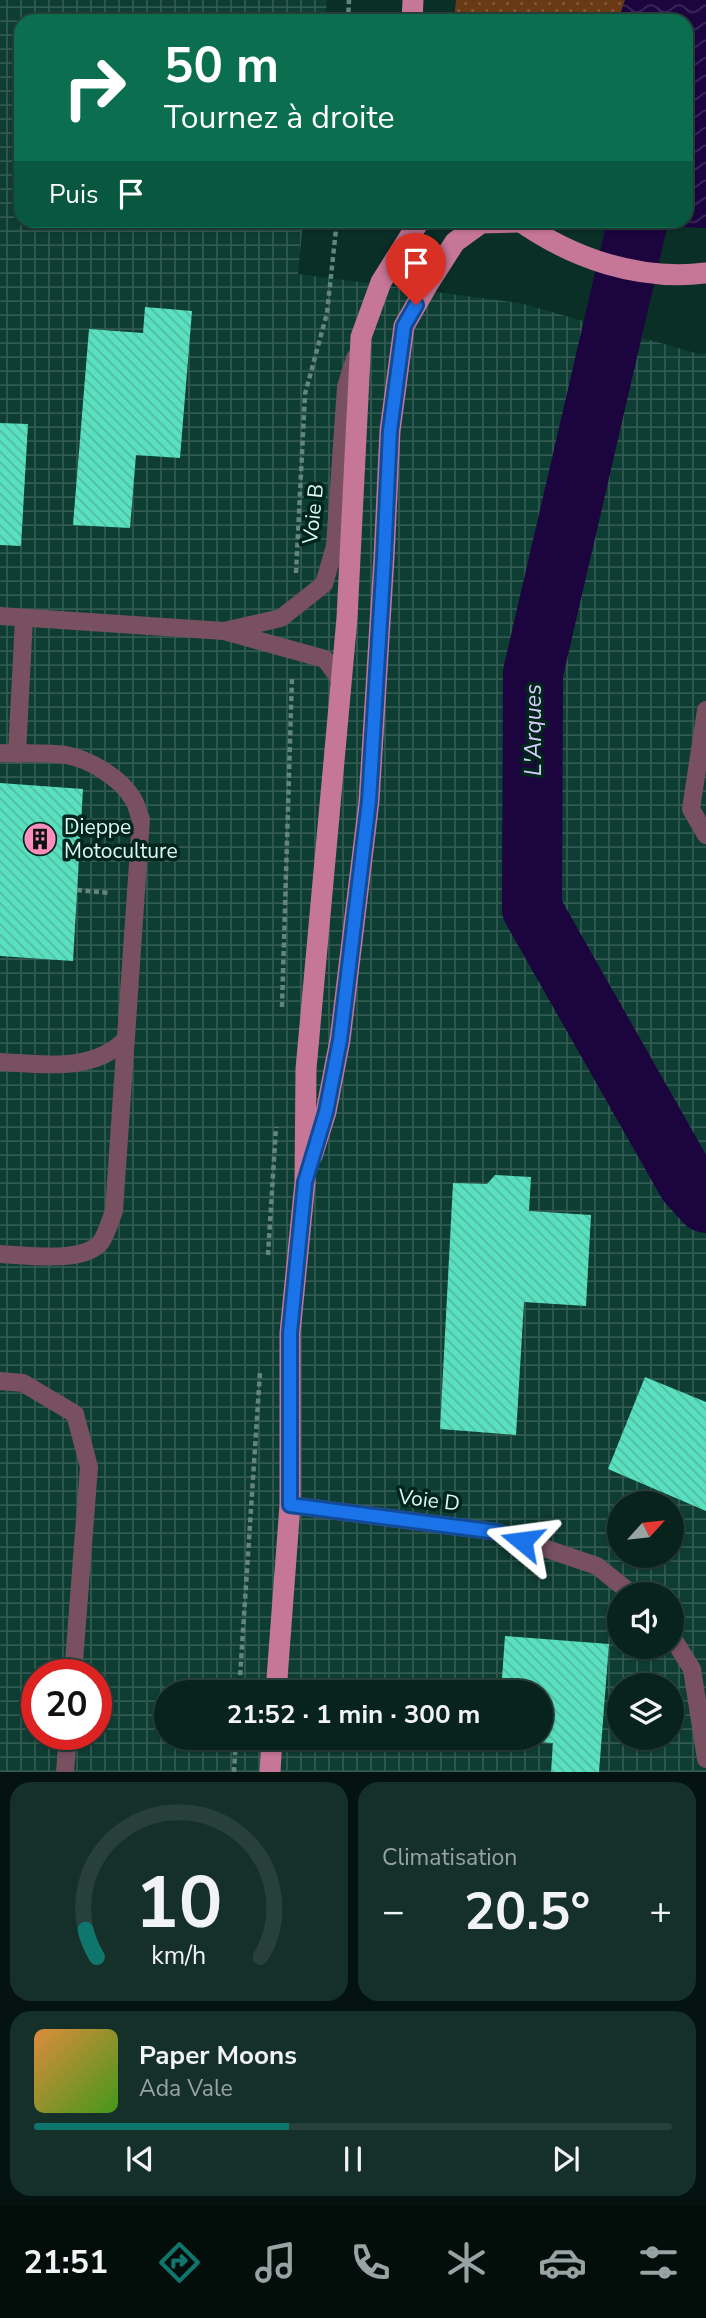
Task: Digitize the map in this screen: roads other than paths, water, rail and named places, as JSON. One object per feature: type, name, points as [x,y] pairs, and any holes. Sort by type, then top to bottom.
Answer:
[{"type":"main road","points":[[277,1680],[290,1505],[290,1333],[305,1182],[306,1069],[341,681],[361,337],[381,282],[415,228]]},
{"type":"main road","points":[[305,1182],[326,1112],[340,1040],[369,801],[390,431],[404,326],[455,242],[474,228]]},
{"type":"main road","points":[[532,228],[593,261],[637,273],[681,276],[706,273]]},
{"type":"main road","points":[[270,1772],[271,1750]]},
{"type":"lane","name":"Voie B","points":[[224,631],[281,618],[324,584],[335,546],[346,387],[361,337]]},
{"type":"lane","name":"Voie B","points":[[0,616],[224,631],[325,660],[341,681]]},
{"type":"lane","points":[[0,1254],[72,1256],[90,1252],[101,1241],[114,1211],[141,819],[133,798],[119,782],[101,769],[67,755],[9,753],[24,618]]},
{"type":"lane","points":[[706,710],[691,809],[706,835]]},
{"type":"lane","points":[[0,1062],[66,1066],[91,1060],[117,1048],[126,1039]]},
{"type":"lane","points":[[0,1381],[23,1383],[75,1414],[89,1466],[74,1659]]},
{"type":"lane","name":"Voie D","points":[[290,1505],[497,1532],[597,1566],[617,1582]]},
{"type":"lane","points":[[684,1656],[692,1669],[706,1759]]},
{"type":"lane","points":[[65,1772],[67,1750]]},
{"type":"water","points":[[625,0],[706,0],[706,228],[693,227],[693,14],[620,14]]},
{"type":"waterway","name":"L'Arques","points":[[636,228],[533,673],[532,909],[687,1182],[706,1203]]},
{"type":"place","name":"Dieppe Motoculture","points":[[40,839]]}]
